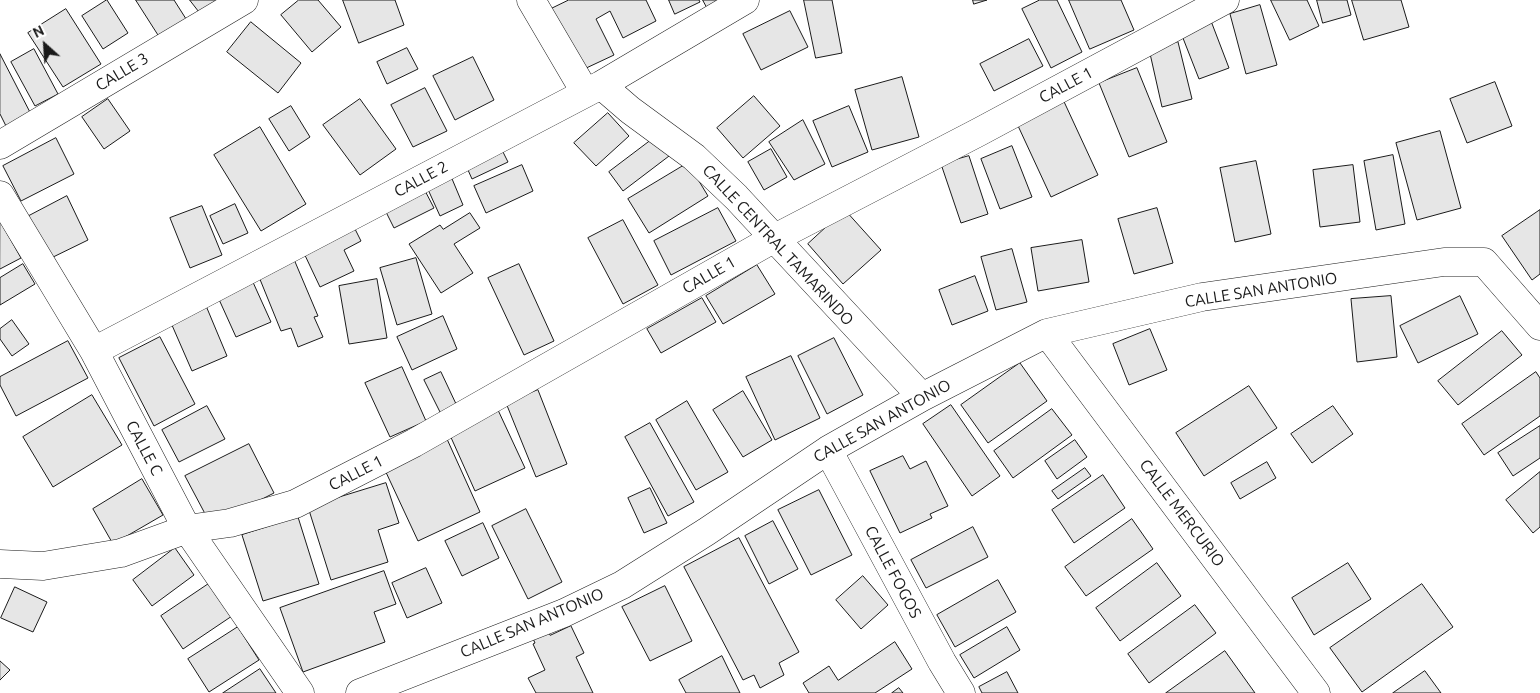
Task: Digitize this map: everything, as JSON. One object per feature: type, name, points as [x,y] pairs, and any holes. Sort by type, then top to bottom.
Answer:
[{"type":"street","name":"CALLE 3","points":[[0,145],[244,0]]},
{"type":"street","name":"CALLE CENTRAL TAMARINDO","points":[[531,0],[593,88],[630,110],[694,157],[736,197],[773,239],[922,397]]},
{"type":"street","name":"CALLE 2","points":[[94,351],[593,88],[745,0]]},
{"type":"street","name":"CALLE 1","points":[[0,564],[43,566],[121,553],[187,529],[230,523],[295,504],[423,438],[773,239],[979,132],[1225,0]]},
{"type":"street","name":"CALLE C","points":[[0,195],[94,351],[187,529],[300,693]]},
{"type":"street","name":"CALLE SAN ANTONIO","points":[[377,690],[564,613],[622,585],[706,532],[828,450],[922,397],[1047,333],[1202,297],[1444,262],[1484,262],[1540,326]]},
{"type":"street","name":"CALLE MERCURIO","points":[[1047,333],[1316,693]]},
{"type":"street","name":"CALLE FOGOS","points":[[828,450],[942,662],[961,693]]},
{"type":"building","points":[[107,0],[128,33],[103,49],[82,16]]},
{"type":"building","points":[[136,0],[174,0],[188,22],[161,39]]},
{"type":"building","points":[[190,0],[219,0],[201,14]]},
{"type":"building","points":[[299,0],[318,0],[341,27],[312,52],[281,15]]},
{"type":"building","points":[[343,0],[395,0],[404,25],[359,43]]},
{"type":"building","points":[[569,0],[646,0],[656,21],[623,38],[610,11],[596,19],[614,55],[582,70],[551,9]]},
{"type":"building","points":[[669,0],[699,0],[700,2],[675,14]]},
{"type":"building","points":[[703,0],[730,0],[709,11]]},
{"type":"building","points":[[804,0],[832,0],[842,53],[816,58]]},
{"type":"building","points":[[973,0],[987,0],[974,4]]},
{"type":"building","points":[[1040,0],[1057,0],[1082,52],[1051,68],[1022,9]]},
{"type":"building","points":[[1069,0],[1121,0],[1134,30],[1090,49]]},
{"type":"building","points":[[1271,0],[1307,0],[1319,26],[1290,40]]},
{"type":"building","points":[[1317,0],[1347,0],[1351,15],[1323,23]]},
{"type":"building","points":[[1352,0],[1401,0],[1409,27],[1364,40]]},
{"type":"building","points":[[1260,5],[1277,65],[1246,74],[1230,14]]},
{"type":"building","points":[[66,9],[101,64],[63,87],[28,33]]},
{"type":"building","points":[[790,11],[808,47],[761,70],[743,34]]},
{"type":"building","points":[[1211,21],[1229,68],[1199,79],[1181,33]]},
{"type":"building","points":[[251,22],[301,63],[278,93],[227,52]]},
{"type":"building","points":[[1029,39],[1043,66],[994,91],[980,64]]},
{"type":"building","points":[[1178,42],[1192,99],[1162,107],[1149,49]]},
{"type":"building","points":[[407,48],[418,69],[387,84],[377,62]]},
{"type":"building","points":[[34,49],[58,94],[35,106],[11,62]]},
{"type":"building","points":[[0,54],[34,120],[9,132],[0,114]]},
{"type":"building","points":[[473,57],[494,100],[455,120],[433,76]]},
{"type":"building","points":[[1137,68],[1167,142],[1129,157],[1099,83]]},
{"type":"building","points":[[902,77],[919,137],[872,150],[855,90]]},
{"type":"building","points":[[1495,82],[1512,126],[1467,143],[1450,99]]},
{"type":"building","points":[[425,88],[447,131],[413,147],[391,105]]},
{"type":"building","points":[[1060,93],[1098,175],[1051,197],[1013,115]]},
{"type":"building","points":[[754,96],[780,126],[743,158],[717,128]]},
{"type":"building","points":[[108,99],[130,131],[104,149],[82,117]]},
{"type":"building","points":[[360,99],[396,149],[360,175],[323,125]]},
{"type":"building","points":[[291,106],[310,137],[289,151],[269,119]]},
{"type":"building","points":[[849,106],[868,152],[832,167],[813,121]]},
{"type":"building","points":[[608,113],[629,136],[596,166],[574,143]]},
{"type":"building","points":[[803,120],[825,164],[794,180],[769,142]]},
{"type":"building","points":[[260,127],[306,204],[261,231],[214,155]]},
{"type":"building","points":[[1440,131],[1461,208],[1417,220],[1396,143]]},
{"type":"building","points":[[658,135],[673,153],[623,191],[609,172]]},
{"type":"building","points":[[56,138],[74,174],[21,201],[3,166]]},
{"type":"building","points":[[499,144],[508,162],[472,179],[464,161]]},
{"type":"building","points":[[1012,146],[1032,197],[1000,209],[981,159]]},
{"type":"building","points":[[771,149],[787,177],[764,190],[748,162]]},
{"type":"building","points":[[1393,155],[1405,224],[1376,230],[1364,161]]},
{"type":"building","points":[[969,156],[988,214],[961,223],[941,164]]},
{"type":"building","points":[[1256,161],[1271,234],[1235,242],[1220,168]]},
{"type":"building","points":[[688,163],[708,196],[649,233],[628,199]]},
{"type":"building","points":[[522,165],[533,191],[486,213],[474,186]]},
{"type":"building","points":[[1353,165],[1360,222],[1320,227],[1313,170]]},
{"type":"building","points":[[450,174],[463,205],[440,216],[426,185]]},
{"type":"building","points":[[422,185],[434,208],[394,228],[383,206]]},
{"type":"building","points":[[67,196],[88,240],[47,260],[27,217]]},
{"type":"building","points":[[235,204],[248,233],[223,244],[210,216]]},
{"type":"building","points":[[202,206],[222,255],[190,268],[170,218]]},
{"type":"building","points":[[718,208],[736,241],[671,275],[654,241]]},
{"type":"building","points":[[1157,208],[1173,263],[1134,274],[1118,219]]},
{"type":"building","points":[[845,210],[881,250],[843,284],[808,244]]},
{"type":"building","points":[[1540,210],[1540,274],[1532,280],[1502,236]]},
{"type":"building","points":[[470,213],[480,228],[454,244],[473,273],[441,293],[409,244],[440,225],[443,229]]},
{"type":"building","points":[[623,220],[658,285],[623,304],[588,238]]},
{"type":"building","points":[[0,221],[21,258],[0,269]]},
{"type":"building","points":[[353,225],[361,241],[344,250],[354,271],[320,287],[302,249]]},
{"type":"building","points":[[1082,240],[1089,282],[1038,291],[1031,248]]},
{"type":"building","points":[[1012,249],[1027,302],[996,310],[981,257]]},
{"type":"building","points":[[293,257],[318,316],[314,317],[323,337],[298,347],[291,328],[281,331],[257,272]]},
{"type":"building","points":[[416,258],[432,314],[397,325],[380,268]]},
{"type":"building","points":[[23,264],[35,284],[0,305],[0,278]]},
{"type":"building","points":[[519,264],[554,341],[524,355],[488,278]]},
{"type":"building","points":[[757,265],[775,294],[723,324],[706,296]]},
{"type":"building","points":[[975,276],[988,311],[952,325],[939,290]]},
{"type":"building","points":[[377,279],[387,338],[349,344],[339,286]]},
{"type":"building","points":[[252,280],[271,322],[236,337],[217,295]]},
{"type":"building","points":[[1391,296],[1397,357],[1357,362],[1351,299]]},
{"type":"building","points":[[1460,296],[1478,334],[1418,363],[1400,326]]},
{"type":"building","points":[[702,298],[716,322],[661,353],[647,329]]},
{"type":"building","points":[[204,301],[227,356],[192,371],[168,316]]},
{"type":"building","points":[[443,316],[457,349],[412,370],[397,337]]},
{"type":"building","points":[[12,320],[29,344],[12,356],[0,339],[0,329]]},
{"type":"building","points":[[1150,329],[1167,370],[1129,385],[1113,344]]},
{"type":"building","points":[[1502,331],[1522,355],[1458,405],[1438,381]]},
{"type":"building","points":[[160,337],[195,404],[154,426],[119,358]]},
{"type":"building","points":[[834,338],[863,395],[827,414],[798,356]]},
{"type":"building","points":[[68,341],[88,378],[16,416],[0,385],[0,377]]},
{"type":"building","points":[[791,356],[820,418],[775,440],[746,377]]},
{"type":"building","points":[[1020,363],[1047,401],[988,443],[961,405]]},
{"type":"building","points":[[402,367],[426,421],[390,437],[365,383]]},
{"type":"building","points":[[441,372],[457,406],[441,414],[424,380]]},
{"type":"building","points":[[1536,372],[1540,378],[1540,416],[1484,455],[1462,424]]},
{"type":"building","points":[[1249,386],[1277,428],[1204,476],[1176,433]]},
{"type":"building","points":[[538,390],[567,464],[536,477],[506,403]]},
{"type":"building","points":[[743,391],[772,440],[743,457],[713,410]]},
{"type":"building","points":[[92,395],[122,445],[53,487],[23,437]]},
{"type":"building","points":[[687,401],[728,472],[696,490],[656,420]]},
{"type":"building","points":[[951,405],[1000,476],[972,496],[923,424]]},
{"type":"building","points":[[207,406],[225,439],[179,462],[162,430]]},
{"type":"building","points":[[1333,406],[1353,434],[1312,463],[1291,434]]},
{"type":"building","points":[[1052,409],[1072,435],[1013,478],[994,451]]},
{"type":"building","points":[[498,410],[525,468],[475,491],[449,433]]},
{"type":"building","points":[[650,423],[694,502],[668,516],[625,437]]},
{"type":"building","points":[[1540,426],[1540,458],[1513,476],[1498,453]]},
{"type":"building","points":[[447,439],[480,512],[418,541],[384,468]]},
{"type":"building","points":[[1075,440],[1087,457],[1057,479],[1045,461]]},
{"type":"building","points":[[249,444],[274,493],[211,525],[185,476]]},
{"type":"building","points":[[903,456],[910,469],[926,461],[948,506],[930,514],[932,518],[900,533],[870,471]]},
{"type":"building","points":[[1267,462],[1276,478],[1240,499],[1231,483]]},
{"type":"building","points":[[1085,468],[1091,476],[1058,499],[1052,491]]},
{"type":"building","points":[[1540,472],[1540,527],[1533,533],[1506,500]]},
{"type":"building","points":[[1103,475],[1125,508],[1074,543],[1052,510]]},
{"type":"building","points":[[142,479],[163,515],[113,544],[93,509]]},
{"type":"building","points":[[386,483],[399,523],[378,530],[388,562],[331,580],[308,507]]},
{"type":"building","points":[[650,488],[667,523],[644,533],[628,498]]},
{"type":"building","points":[[819,490],[852,555],[811,575],[778,510]]},
{"type":"building","points":[[526,509],[562,582],[528,599],[492,526]]},
{"type":"building","points":[[298,517],[319,584],[263,601],[242,535]]},
{"type":"building","points":[[1132,519],[1153,549],[1086,596],[1065,567]]},
{"type":"building","points":[[773,521],[798,569],[769,584],[745,536]]},
{"type":"building","points":[[483,523],[499,558],[462,576],[445,541]]},
{"type":"building","points":[[973,527],[988,557],[926,588],[911,560]]},
{"type":"building","points":[[739,538],[799,652],[779,663],[784,675],[760,688],[754,675],[743,680],[684,567]]},
{"type":"building","points":[[175,548],[194,575],[152,606],[133,580]]},
{"type":"building","points":[[1157,563],[1181,596],[1120,641],[1096,608]]},
{"type":"building","points":[[1348,563],[1371,599],[1314,635],[1292,598]]},
{"type":"building","points":[[426,568],[442,603],[407,618],[392,583]]},
{"type":"building","points":[[384,571],[396,604],[374,612],[385,642],[303,672],[280,608]]},
{"type":"building","points":[[863,576],[888,605],[861,629],[836,600]]},
{"type":"building","points":[[998,580],[1016,612],[955,647],[937,615]]},
{"type":"building","points":[[210,583],[232,616],[183,649],[161,616]]},
{"type":"building","points":[[1422,584],[1453,627],[1362,692],[1330,648]]},
{"type":"building","points":[[665,586],[692,641],[650,661],[622,607]]},
{"type":"building","points":[[15,587],[47,602],[33,632],[1,618]]},
{"type":"building","points":[[1195,605],[1216,633],[1149,683],[1128,654]]},
{"type":"building","points":[[571,626],[584,653],[576,657],[593,693],[536,693],[528,678],[545,670],[533,644],[535,643],[531,634],[546,627],[550,635]]},
{"type":"building","points":[[238,627],[259,660],[209,692],[188,659]]},
{"type":"building","points":[[1007,627],[1020,650],[974,678],[960,655]]},
{"type":"building","points":[[895,642],[912,669],[875,693],[809,693],[803,683],[829,666],[838,680]]},
{"type":"building","points":[[1225,651],[1255,693],[1166,693]]},
{"type":"building","points":[[722,656],[740,693],[686,693],[679,680]]},
{"type":"building","points":[[0,661],[10,670],[0,680]]},
{"type":"building","points":[[260,669],[276,693],[223,693]]},
{"type":"building","points":[[1425,671],[1441,693],[1393,693]]},
{"type":"building","points":[[1007,672],[1018,693],[982,693],[979,687]]},
{"type":"building","points":[[899,688],[903,693],[892,693]]}]
